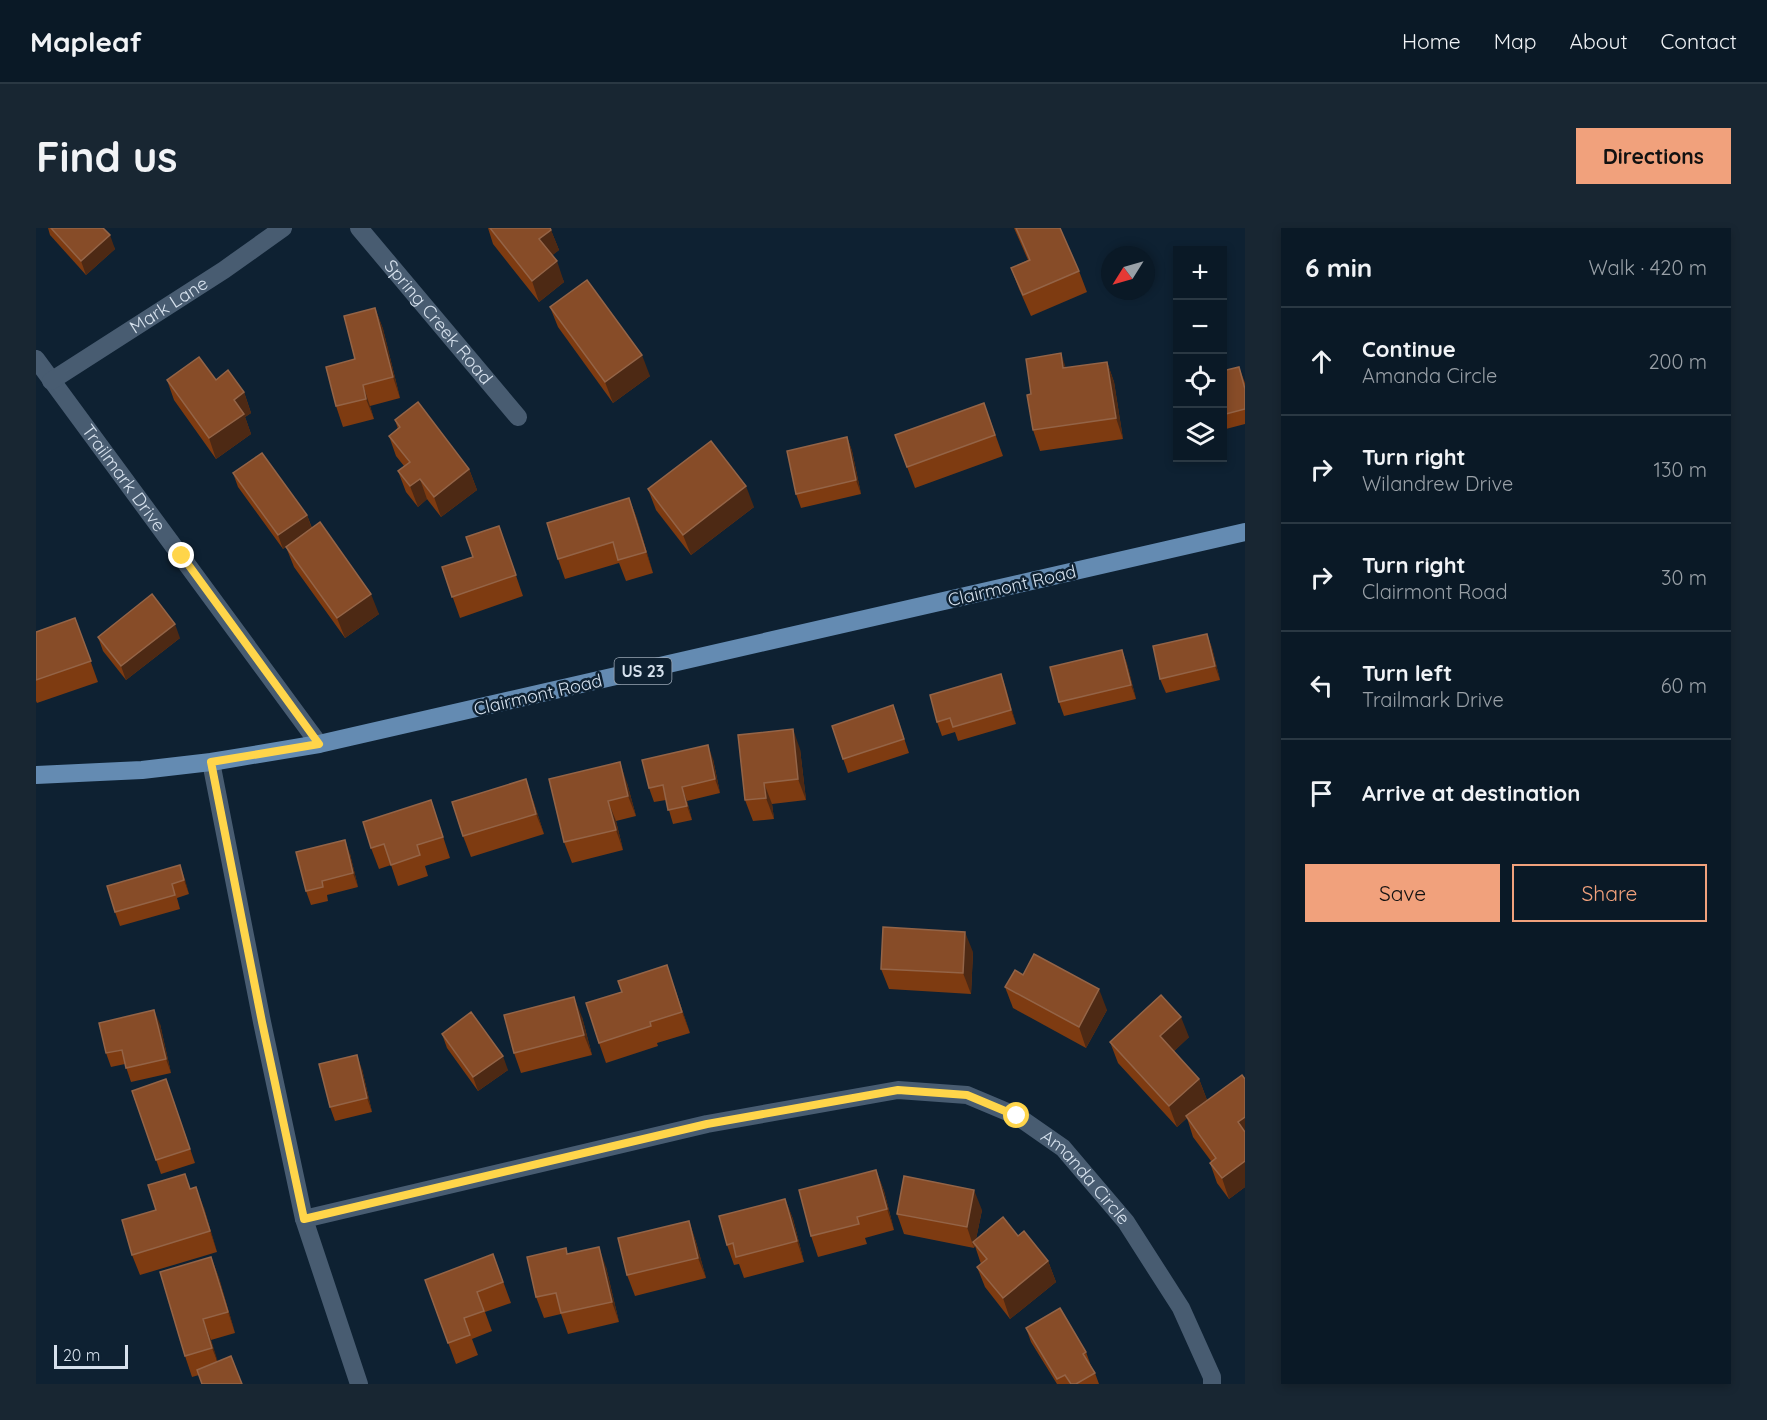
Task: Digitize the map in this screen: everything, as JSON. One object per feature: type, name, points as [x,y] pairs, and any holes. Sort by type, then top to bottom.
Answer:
[{"type":"main road","name":"Clairmont Road","points":[[36,775],[142,770],[211,762],[319,744],[1245,532]]},
{"type":"street","name":"Mark Lane","points":[[51,381],[224,270],[283,228]]},
{"type":"street","name":"Spring Creek Road","points":[[359,228],[518,417]]},
{"type":"street","name":"Trailmark Drive","points":[[36,359],[319,744]]},
{"type":"street","points":[[211,762],[262,1022],[304,1219],[359,1384]]},
{"type":"street","name":"Amanda Circle","points":[[304,1219],[707,1124],[898,1090],[967,1095],[1017,1116],[1063,1148],[1126,1222],[1181,1308],[1212,1377],[1212,1384]]},
{"type":"building","points":[[51,228],[103,228],[110,235],[81,261]]},
{"type":"building","points":[[490,228],[550,228],[551,230],[539,239],[557,261],[532,281]]},
{"type":"building","points":[[1016,228],[1060,228],[1079,271],[1023,295],[1011,268],[1030,260]]},
{"type":"building","points":[[587,280],[642,355],[605,382],[550,307]]},
{"type":"building","points":[[375,308],[393,377],[363,385],[366,399],[336,406],[326,367],[355,359],[344,316]]},
{"type":"building","points":[[1061,353],[1063,368],[1107,362],[1116,418],[1033,430],[1027,395],[1031,394],[1026,359]]},
{"type":"building","points":[[199,357],[216,380],[228,370],[244,392],[234,400],[244,414],[209,438],[167,380]]},
{"type":"building","points":[[1239,367],[1245,389],[1245,409],[1227,414],[1227,408],[1227,370]]},
{"type":"building","points":[[418,402],[469,469],[434,497],[420,479],[410,486],[398,471],[410,462],[389,436],[400,427],[395,420]]},
{"type":"building","points":[[984,403],[995,435],[907,467],[895,435]]},
{"type":"building","points":[[847,437],[856,480],[796,494],[787,451]]},
{"type":"building","points":[[711,441],[746,486],[683,535],[648,489]]},
{"type":"building","points":[[262,453],[307,515],[278,535],[233,473]]},
{"type":"building","points":[[629,498],[646,552],[618,560],[613,542],[558,559],[547,523]]},
{"type":"building","points":[[320,522],[371,594],[337,618],[286,547]]},
{"type":"building","points":[[499,526],[516,575],[452,597],[442,567],[473,557],[466,537]]},
{"type":"building","points":[[152,594],[175,624],[121,666],[98,637]]},
{"type":"building","points":[[75,618],[91,661],[36,680],[36,632]]},
{"type":"building","points":[[1207,634],[1215,666],[1160,679],[1153,646]]},
{"type":"building","points":[[1122,650],[1131,685],[1059,702],[1050,667]]},
{"type":"building","points":[[1001,674],[1011,710],[953,727],[950,718],[937,722],[930,695]]},
{"type":"building","points":[[893,705],[904,739],[843,759],[832,726]]},
{"type":"building","points":[[793,729],[798,779],[764,783],[766,798],[745,800],[738,735]]},
{"type":"building","points":[[708,745],[715,779],[682,787],[687,806],[668,810],[663,785],[649,788],[642,760]]},
{"type":"building","points":[[620,762],[628,796],[608,801],[616,830],[564,842],[549,779]]},
{"type":"building","points":[[526,779],[536,814],[463,836],[452,802]]},
{"type":"building","points":[[431,800],[443,837],[417,845],[420,855],[391,865],[384,844],[371,848],[363,822]]},
{"type":"building","points":[[345,840],[353,873],[322,881],[323,887],[306,891],[296,852]]},
{"type":"building","points":[[180,865],[184,880],[172,884],[175,895],[115,912],[107,886]]},
{"type":"building","points":[[883,927],[965,932],[963,973],[881,969]]},
{"type":"building","points":[[1034,954],[1099,989],[1079,1027],[1005,987],[1015,970],[1023,975]]},
{"type":"building","points":[[667,965],[682,1012],[650,1022],[651,1026],[599,1043],[586,1003],[622,992],[618,981]]},
{"type":"building","points":[[1161,995],[1181,1017],[1160,1036],[1199,1079],[1169,1106],[1110,1042]]},
{"type":"building","points":[[574,997],[584,1035],[514,1053],[504,1015]]},
{"type":"building","points":[[154,1010],[166,1059],[126,1068],[122,1050],[106,1053],[99,1023]]},
{"type":"building","points":[[471,1012],[503,1056],[473,1077],[442,1034]]},
{"type":"building","points":[[357,1055],[367,1098],[330,1107],[319,1064]]},
{"type":"building","points":[[1242,1075],[1245,1079],[1245,1117],[1238,1122],[1245,1132],[1245,1161],[1222,1178],[1210,1163],[1216,1158],[1186,1116]]},
{"type":"building","points":[[166,1079],[190,1149],[156,1160],[132,1091]]},
{"type":"building","points":[[876,1170],[887,1209],[857,1217],[859,1224],[811,1236],[799,1190]]},
{"type":"building","points":[[185,1174],[190,1189],[196,1187],[210,1231],[132,1255],[122,1220],[156,1210],[148,1185]]},
{"type":"building","points":[[904,1176],[974,1190],[967,1227],[897,1214]]},
{"type":"building","points":[[785,1199],[797,1241],[736,1257],[733,1243],[727,1245],[719,1216]]},
{"type":"building","points":[[1003,1217],[1018,1236],[1024,1231],[1048,1261],[1003,1298],[977,1267],[987,1259],[973,1242]]},
{"type":"building","points":[[689,1221],[698,1258],[627,1275],[618,1238]]},
{"type":"building","points":[[599,1247],[612,1302],[561,1313],[556,1293],[536,1297],[527,1257],[566,1248],[567,1254]]},
{"type":"building","points":[[493,1254],[503,1282],[477,1292],[484,1311],[464,1318],[470,1335],[448,1343],[425,1280]]},
{"type":"building","points":[[211,1257],[228,1312],[203,1319],[212,1348],[185,1356],[160,1272]]},
{"type":"building","points":[[1060,1308],[1086,1352],[1083,1354],[1095,1373],[1076,1384],[1071,1384],[1065,1375],[1057,1379],[1026,1328]]},
{"type":"building","points":[[231,1356],[242,1384],[202,1384],[197,1370]]},
{"type":"route","points":[[182,556],[319,744],[211,762],[262,1022],[304,1219],[707,1124],[898,1090],[967,1095],[1017,1116]]}]
